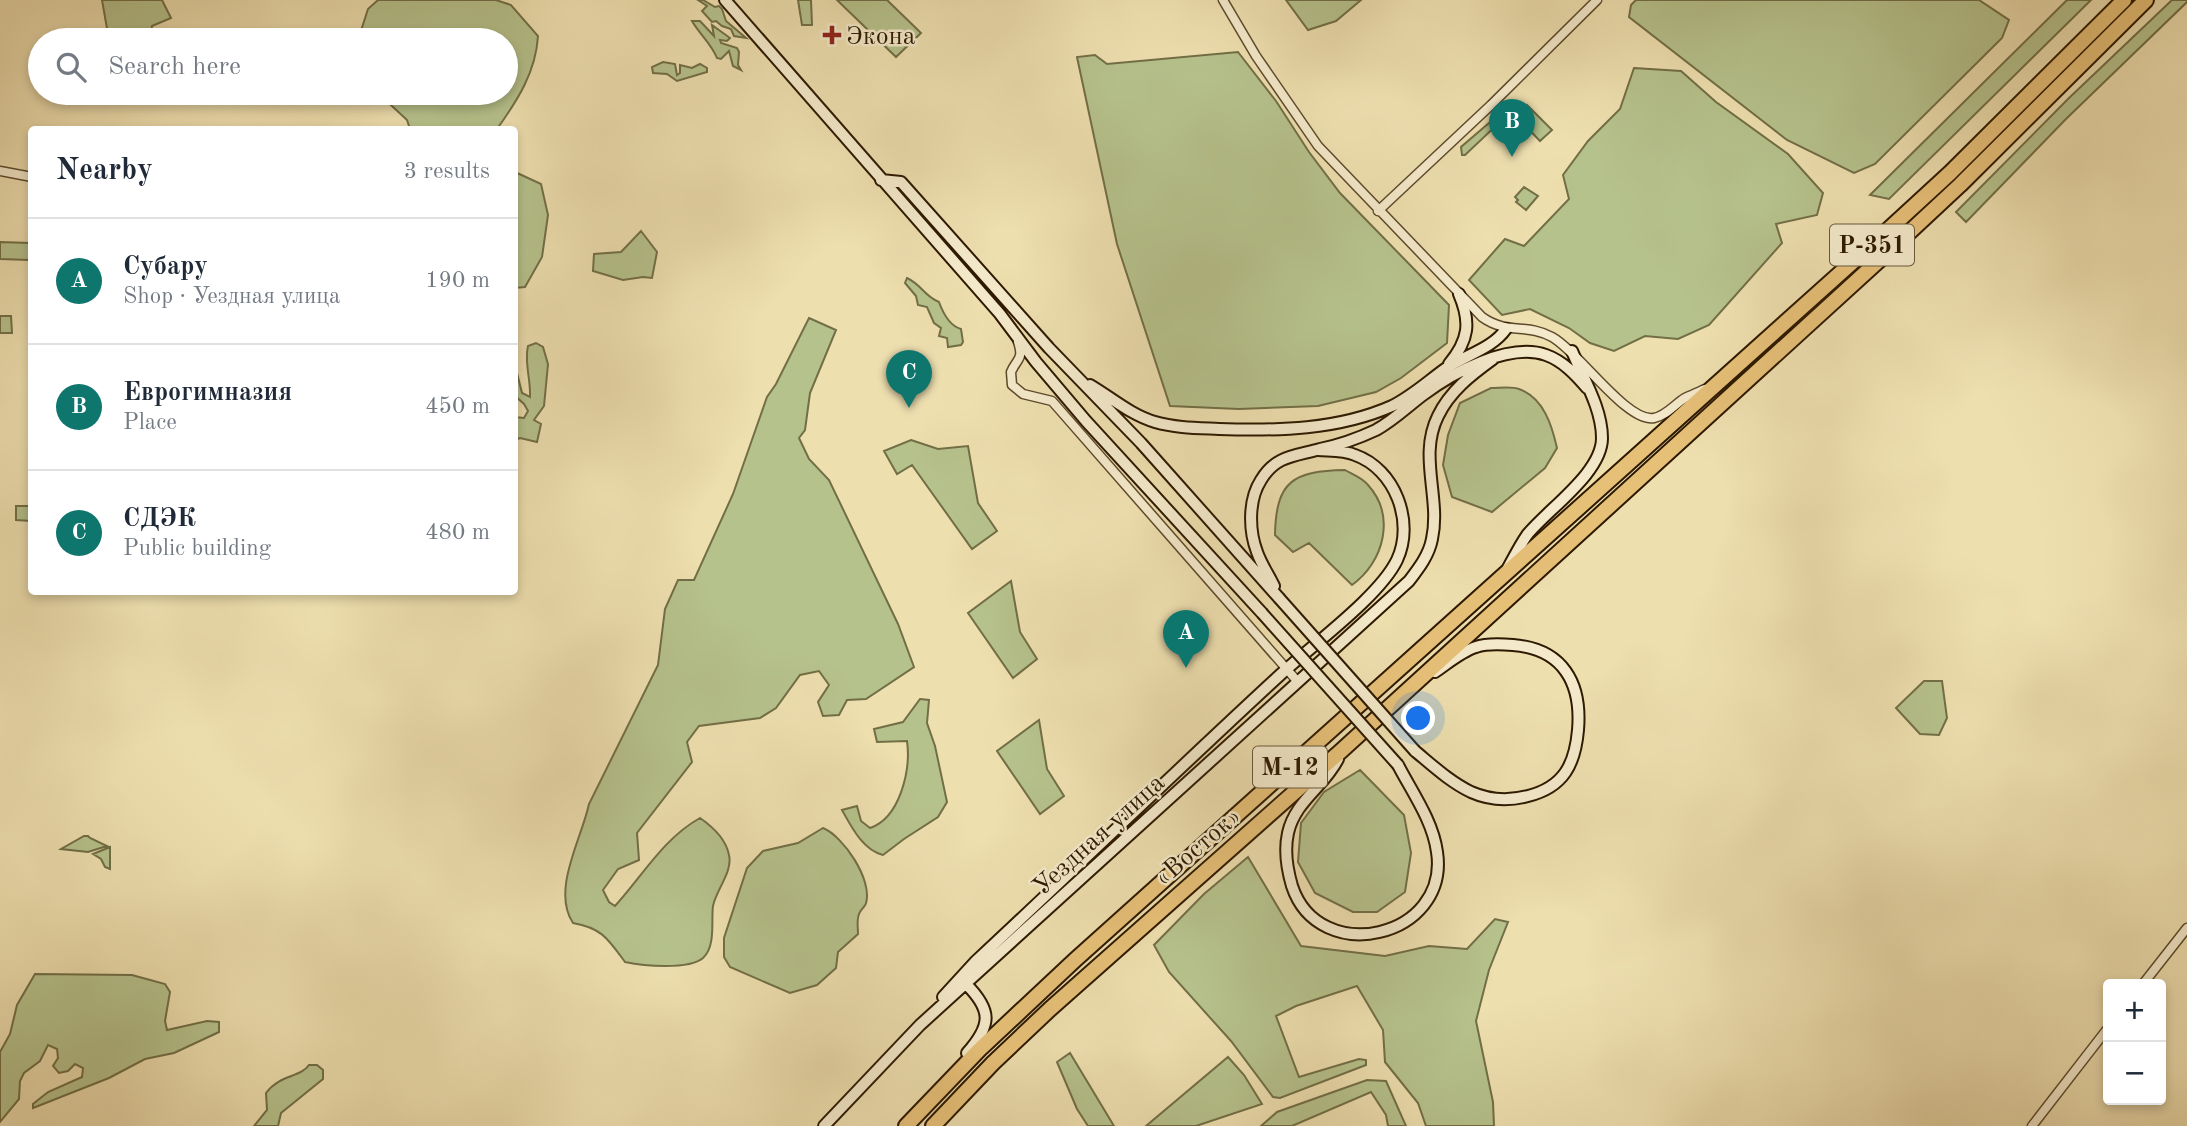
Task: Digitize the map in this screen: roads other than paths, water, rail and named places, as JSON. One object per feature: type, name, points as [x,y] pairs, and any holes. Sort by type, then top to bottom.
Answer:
[{"type":"highway","name":"Р-351","points":[[1504,573],[1950,173],[2124,0]]},
{"type":"highway","name":"Р-351","points":[[1622,493],[1960,186],[2146,0]]},
{"type":"highway","name":"«Восток»","points":[[933,1126],[993,1063],[1050,1009],[1341,751],[1622,493]]},
{"type":"highway","name":"«Восток»","points":[[906,1126],[979,1050],[1075,960],[1504,573]]},
{"type":"street","points":[[724,0],[1000,314],[1086,421],[1398,765],[1433,834],[1438,863],[1431,891],[1414,916],[1390,931],[1378,934],[1335,931],[1321,925],[1310,915],[1294,892],[1287,860],[1286,844],[1294,816],[1304,799],[1336,762],[1341,751]]},
{"type":"street","points":[[1223,0],[1292,111],[1318,146],[1482,317],[1496,326],[1538,330],[1572,351],[1618,400],[1632,412],[1647,418],[1660,416],[1685,398],[1717,384]]},
{"type":"street","points":[[1378,211],[1483,114],[1597,0]]},
{"type":"street","points":[[0,171],[28,176]]},
{"type":"street","points":[[881,180],[901,183],[1076,376],[1142,443],[1415,751],[1446,776],[1472,792],[1489,798],[1514,799],[1538,794],[1556,782],[1576,754],[1580,708],[1576,691],[1567,673],[1554,659],[1526,646],[1502,644],[1475,647],[1409,688]]},
{"type":"street","points":[[1422,396],[1456,355],[1464,339],[1466,312],[1459,294]]},
{"type":"street","points":[[1076,376],[1131,412],[1155,422],[1176,426],[1248,430],[1312,427],[1392,406],[1416,393],[1444,370],[1500,338],[1506,328]]},
{"type":"street","points":[[1016,336],[1021,350],[1020,361]]},
{"type":"street","points":[[1504,573],[1527,536],[1589,470],[1598,456],[1602,440],[1600,421],[1572,351]]},
{"type":"street","points":[[1279,598],[1258,554],[1251,515],[1254,496],[1261,479],[1276,463],[1293,454],[1318,450],[1376,430],[1454,376],[1506,354],[1544,354],[1558,360],[1587,388]]},
{"type":"street","points":[[1036,362],[1027,359],[1014,366],[1011,372],[1012,385],[1023,394],[1052,401],[1298,682]]},
{"type":"street","name":"Уездная улица","points":[[824,1126],[964,981],[1409,581],[1425,560],[1433,538],[1430,438],[1437,417],[1462,382],[1493,359]]},
{"type":"street","name":"Уездная улица","points":[[964,981],[976,961],[1286,669],[1372,593],[1390,573],[1402,545],[1404,528],[1402,511],[1387,478],[1373,464],[1354,454],[1318,450]]},
{"type":"street","points":[[2147,979],[2187,928]]},
{"type":"street","points":[[930,1101],[982,1032],[985,1022],[982,999],[964,981]]},
{"type":"street","points":[[2032,1126],[2103,1034]]},
{"type":"place","name":"Экона","points":[[832,35]]},
{"type":"place","name":"Еврогимназия","points":[[1512,157]]},
{"type":"place","name":"СДЭК","points":[[909,408]]},
{"type":"place","name":"Субару","points":[[1186,668]]}]
